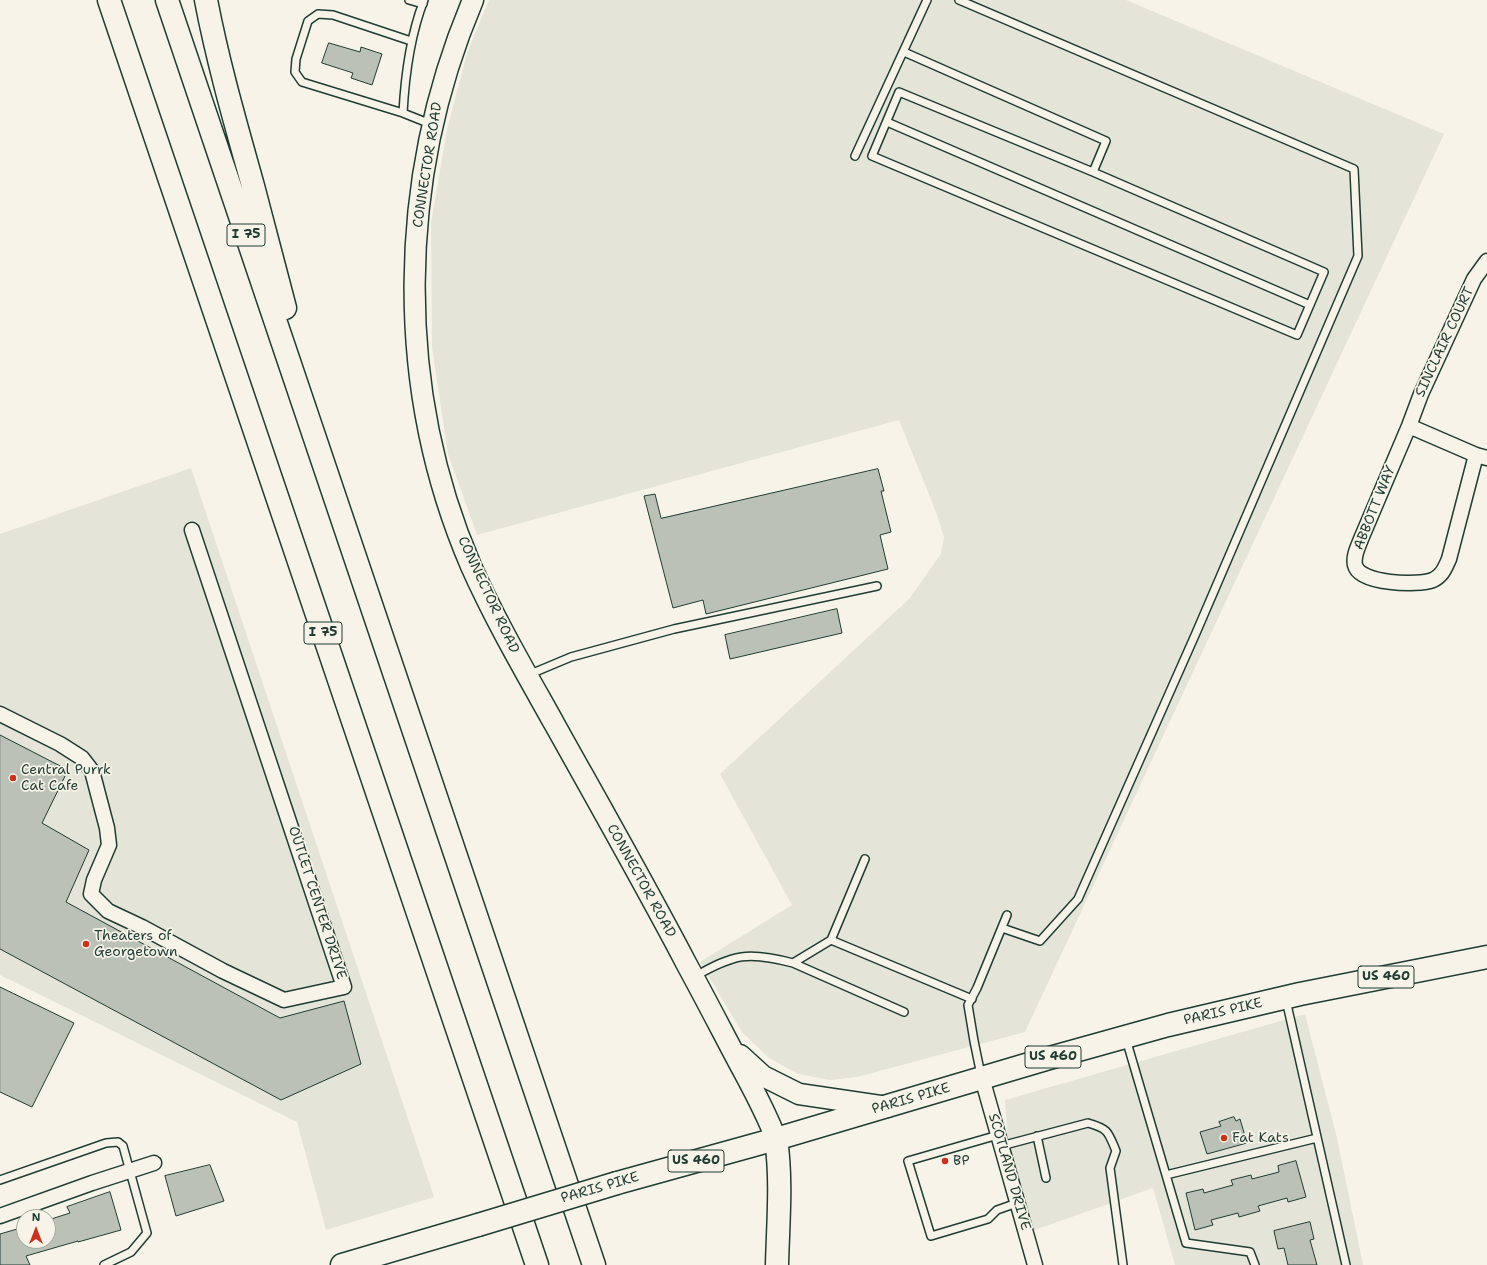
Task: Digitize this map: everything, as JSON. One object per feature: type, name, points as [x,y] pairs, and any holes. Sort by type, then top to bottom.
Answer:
[{"type":"main road","points":[[98,0],[141,123],[202,276]]},
{"type":"main road","name":"I 75","points":[[109,0],[537,1265]]},
{"type":"main road","name":"I 75","points":[[166,0],[594,1265]]},
{"type":"main road","points":[[206,0],[229,102],[254,189],[302,371],[325,470]]},
{"type":"main road","name":"CONNECTOR ROAD","points":[[473,0],[446,72],[433,125],[422,182],[417,222],[414,271],[417,346],[424,412],[439,471],[449,506],[462,541],[483,589],[528,676],[694,977],[760,1101],[776,1139]]},
{"type":"main road","name":"PARIS PIKE","points":[[342,1265],[617,1183],[776,1139],[1168,1025],[1285,998],[1414,971],[1487,958]]},
{"type":"main road","points":[[729,1044],[763,1076],[799,1094],[887,1107]]},
{"type":"main road","points":[[776,1139],[778,1157],[777,1265]]},
{"type":"street","name":"SINCLAIR COURT","points":[[1409,426],[1421,394],[1474,279],[1487,261]]},
{"type":"street","points":[[1409,426],[1482,457]]},
{"type":"street","name":"ABBOTT WAY","points":[[1409,426],[1355,554],[1355,566],[1360,573],[1368,578],[1389,583],[1420,582],[1433,580],[1443,572],[1449,559],[1482,457]]},
{"type":"street","name":"OUTLET CENTER DRIVE","points":[[0,714],[60,744],[82,758],[92,771],[107,828],[110,846],[94,880],[91,894],[108,911],[142,927],[223,971],[284,1000],[344,987],[192,530]]},
{"type":"street","name":"SCOTLAND DRIVE","points":[[982,1078],[1035,1265]]},
{"type":"street","points":[[0,1216],[154,1163]]},
{"type":"lane","points":[[403,113],[411,41],[423,2],[409,0]]},
{"type":"lane","points":[[855,156],[927,0]]},
{"type":"lane","points":[[959,0],[1354,169],[1358,256],[1199,626],[1078,899],[1040,941],[1002,928]]},
{"type":"lane","points":[[411,41],[333,15],[318,14],[308,20],[296,59],[295,72],[302,82],[403,113],[433,125]]},
{"type":"lane","points":[[904,52],[1106,141],[1093,172]]},
{"type":"lane","points":[[899,92],[1093,172],[1324,272],[1297,335],[872,156],[886,122],[899,92]]},
{"type":"lane","points":[[886,122],[1310,305]]},
{"type":"lane","points":[[528,676],[571,657],[674,629],[877,586]]},
{"type":"lane","points":[[793,963],[831,940],[864,859]]},
{"type":"lane","points":[[982,1078],[968,1005],[972,999],[1007,915]]},
{"type":"lane","points":[[831,940],[972,999]]},
{"type":"lane","points":[[694,977],[715,964],[735,957],[752,955],[774,958],[793,963],[904,1012]]},
{"type":"lane","points":[[1285,998],[1346,1265]]},
{"type":"lane","points":[[1125,1037],[1186,1244],[1250,1252],[1255,1265]]},
{"type":"lane","points":[[1017,1203],[997,1210],[988,1220],[930,1236],[908,1161],[1000,1140],[1037,1136],[1088,1123],[1099,1126],[1108,1132],[1116,1151],[1110,1168],[1123,1265]]},
{"type":"lane","points":[[1037,1136],[1046,1178]]},
{"type":"lane","points":[[1166,1175],[1317,1138]]},
{"type":"lane","points":[[0,1180],[106,1143],[118,1142],[123,1146],[147,1233],[131,1252],[104,1265]]},
{"type":"shaded area","points":[[489,0],[1126,0],[1444,134],[1025,1032],[857,1077],[830,1080],[798,1074],[769,1058],[742,1032],[700,962],[792,905],[720,774],[909,599],[941,554],[944,537],[936,512],[899,420],[477,535],[448,454],[432,347],[431,223],[447,130],[467,53]]},
{"type":"shaded area","points":[[191,468],[434,1197],[326,1230],[297,1122],[0,975],[0,534]]},
{"type":"shaded area","points":[[1305,1014],[1337,1138],[1363,1265],[1175,1265],[1153,1188],[1032,1231],[1009,1154],[1005,1100]]},
{"type":"building","points":[[329,43],[360,52],[361,47],[382,54],[372,85],[351,78],[353,73],[322,63]]},
{"type":"building","points":[[878,469],[884,491],[881,491],[891,532],[880,535],[888,569],[706,614],[703,600],[673,608],[644,496],[655,494],[661,518]]},
{"type":"building","points":[[837,609],[842,633],[730,659],[725,635]]},
{"type":"building","points":[[0,735],[68,770],[42,823],[89,850],[66,902],[280,1018],[344,1001],[361,1064],[281,1100],[0,949]]},
{"type":"building","points":[[0,987],[74,1023],[32,1107],[0,1092]]},
{"type":"building","name":"Fat Kats","points":[[1234,1117],[1236,1121],[1240,1119],[1247,1143],[1207,1154],[1200,1132],[1221,1126],[1219,1122]]},
{"type":"building","points":[[1296,1161],[1306,1197],[1288,1202],[1287,1198],[1258,1206],[1260,1211],[1239,1217],[1238,1213],[1211,1220],[1213,1225],[1195,1230],[1186,1193],[1203,1189],[1204,1193],[1233,1185],[1231,1180],[1251,1175],[1252,1179],[1279,1172],[1278,1166]]},
{"type":"building","points":[[210,1165],[224,1201],[176,1216],[165,1176]]},
{"type":"building","points":[[110,1192],[121,1230],[56,1247],[56,1217],[70,1213],[67,1207]]},
{"type":"building","points":[[1310,1222],[1314,1239],[1310,1240],[1317,1265],[1288,1265],[1284,1248],[1278,1249],[1274,1231]]},
{"type":"building","points":[[16,1229],[16,1249],[50,1249],[26,1256],[30,1265],[0,1265],[0,1234]]},
{"type":"place","name":"Central Purrk Cat Cafe","points":[[13,778]]},
{"type":"place","name":"Theaters of Georgetown","points":[[86,944]]},
{"type":"place","name":"Fat Kats","points":[[1224,1138]]},
{"type":"place","name":"BP","points":[[945,1161]]}]
